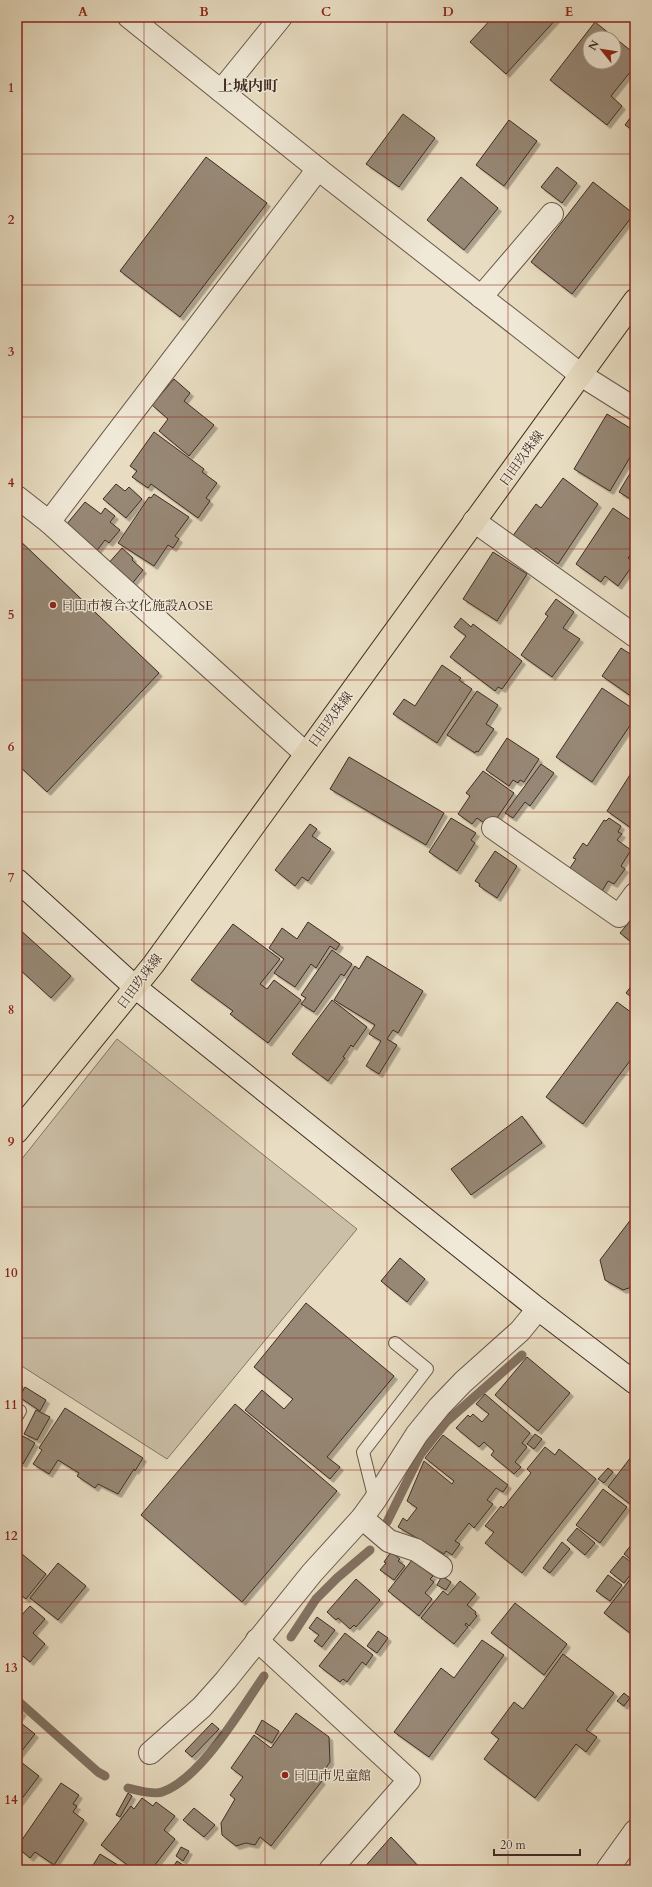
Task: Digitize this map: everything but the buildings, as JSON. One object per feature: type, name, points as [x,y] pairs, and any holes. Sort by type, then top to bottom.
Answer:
[{"type":"main road","name":"日田玖珠線","points":[[17,1132],[118,1010],[135,986],[153,965],[635,300]]},
{"type":"street","points":[[129,17],[318,169],[581,375],[635,409]]},
{"type":"street","points":[[221,91],[281,17]]},
{"type":"street","points":[[49,522],[318,169]]},
{"type":"street","points":[[482,297],[552,214]]},
{"type":"street","points":[[17,497],[49,522],[306,753]]},
{"type":"street","points":[[474,521],[635,636]]},
{"type":"street","points":[[493,828],[619,916],[635,894]]},
{"type":"street","points":[[17,880],[135,986],[538,1309],[635,1383]]},
{"type":"street","points":[[150,1753],[202,1707],[312,1573],[362,1518],[376,1500],[417,1434],[439,1407],[463,1382],[520,1331],[538,1309]]},
{"type":"street","points":[[362,1518],[388,1541],[416,1550],[440,1567]]},
{"type":"street","points":[[257,1640],[409,1780],[330,1870]]},
{"type":"street","points":[[607,1870],[635,1831]]},
{"type":"lane","points":[[376,1500],[363,1452],[427,1369],[395,1343]]},
{"type":"lane","points":[[17,1409],[20,1411],[17,1416]]},
{"type":"shaded area","points":[[117,1039],[357,1229],[167,1459],[17,1363],[17,1165]]},
{"type":"waterway","points":[[387,1522],[420,1455],[447,1421],[522,1355]]},
{"type":"waterway","points":[[291,1637],[316,1599],[337,1578],[370,1550]]},
{"type":"waterway","points":[[128,1788],[145,1792],[159,1793],[177,1785],[191,1773],[219,1742],[264,1676]]},
{"type":"waterway","points":[[17,1700],[98,1772],[105,1776]]},
{"type":"place","name":"日田市複合文化施設AOSE","points":[[53,605]]},
{"type":"place","name":"日田市児童館","points":[[285,1775]]},
{"type":"district","name":"上城内町","points":[[248,86]]}]
